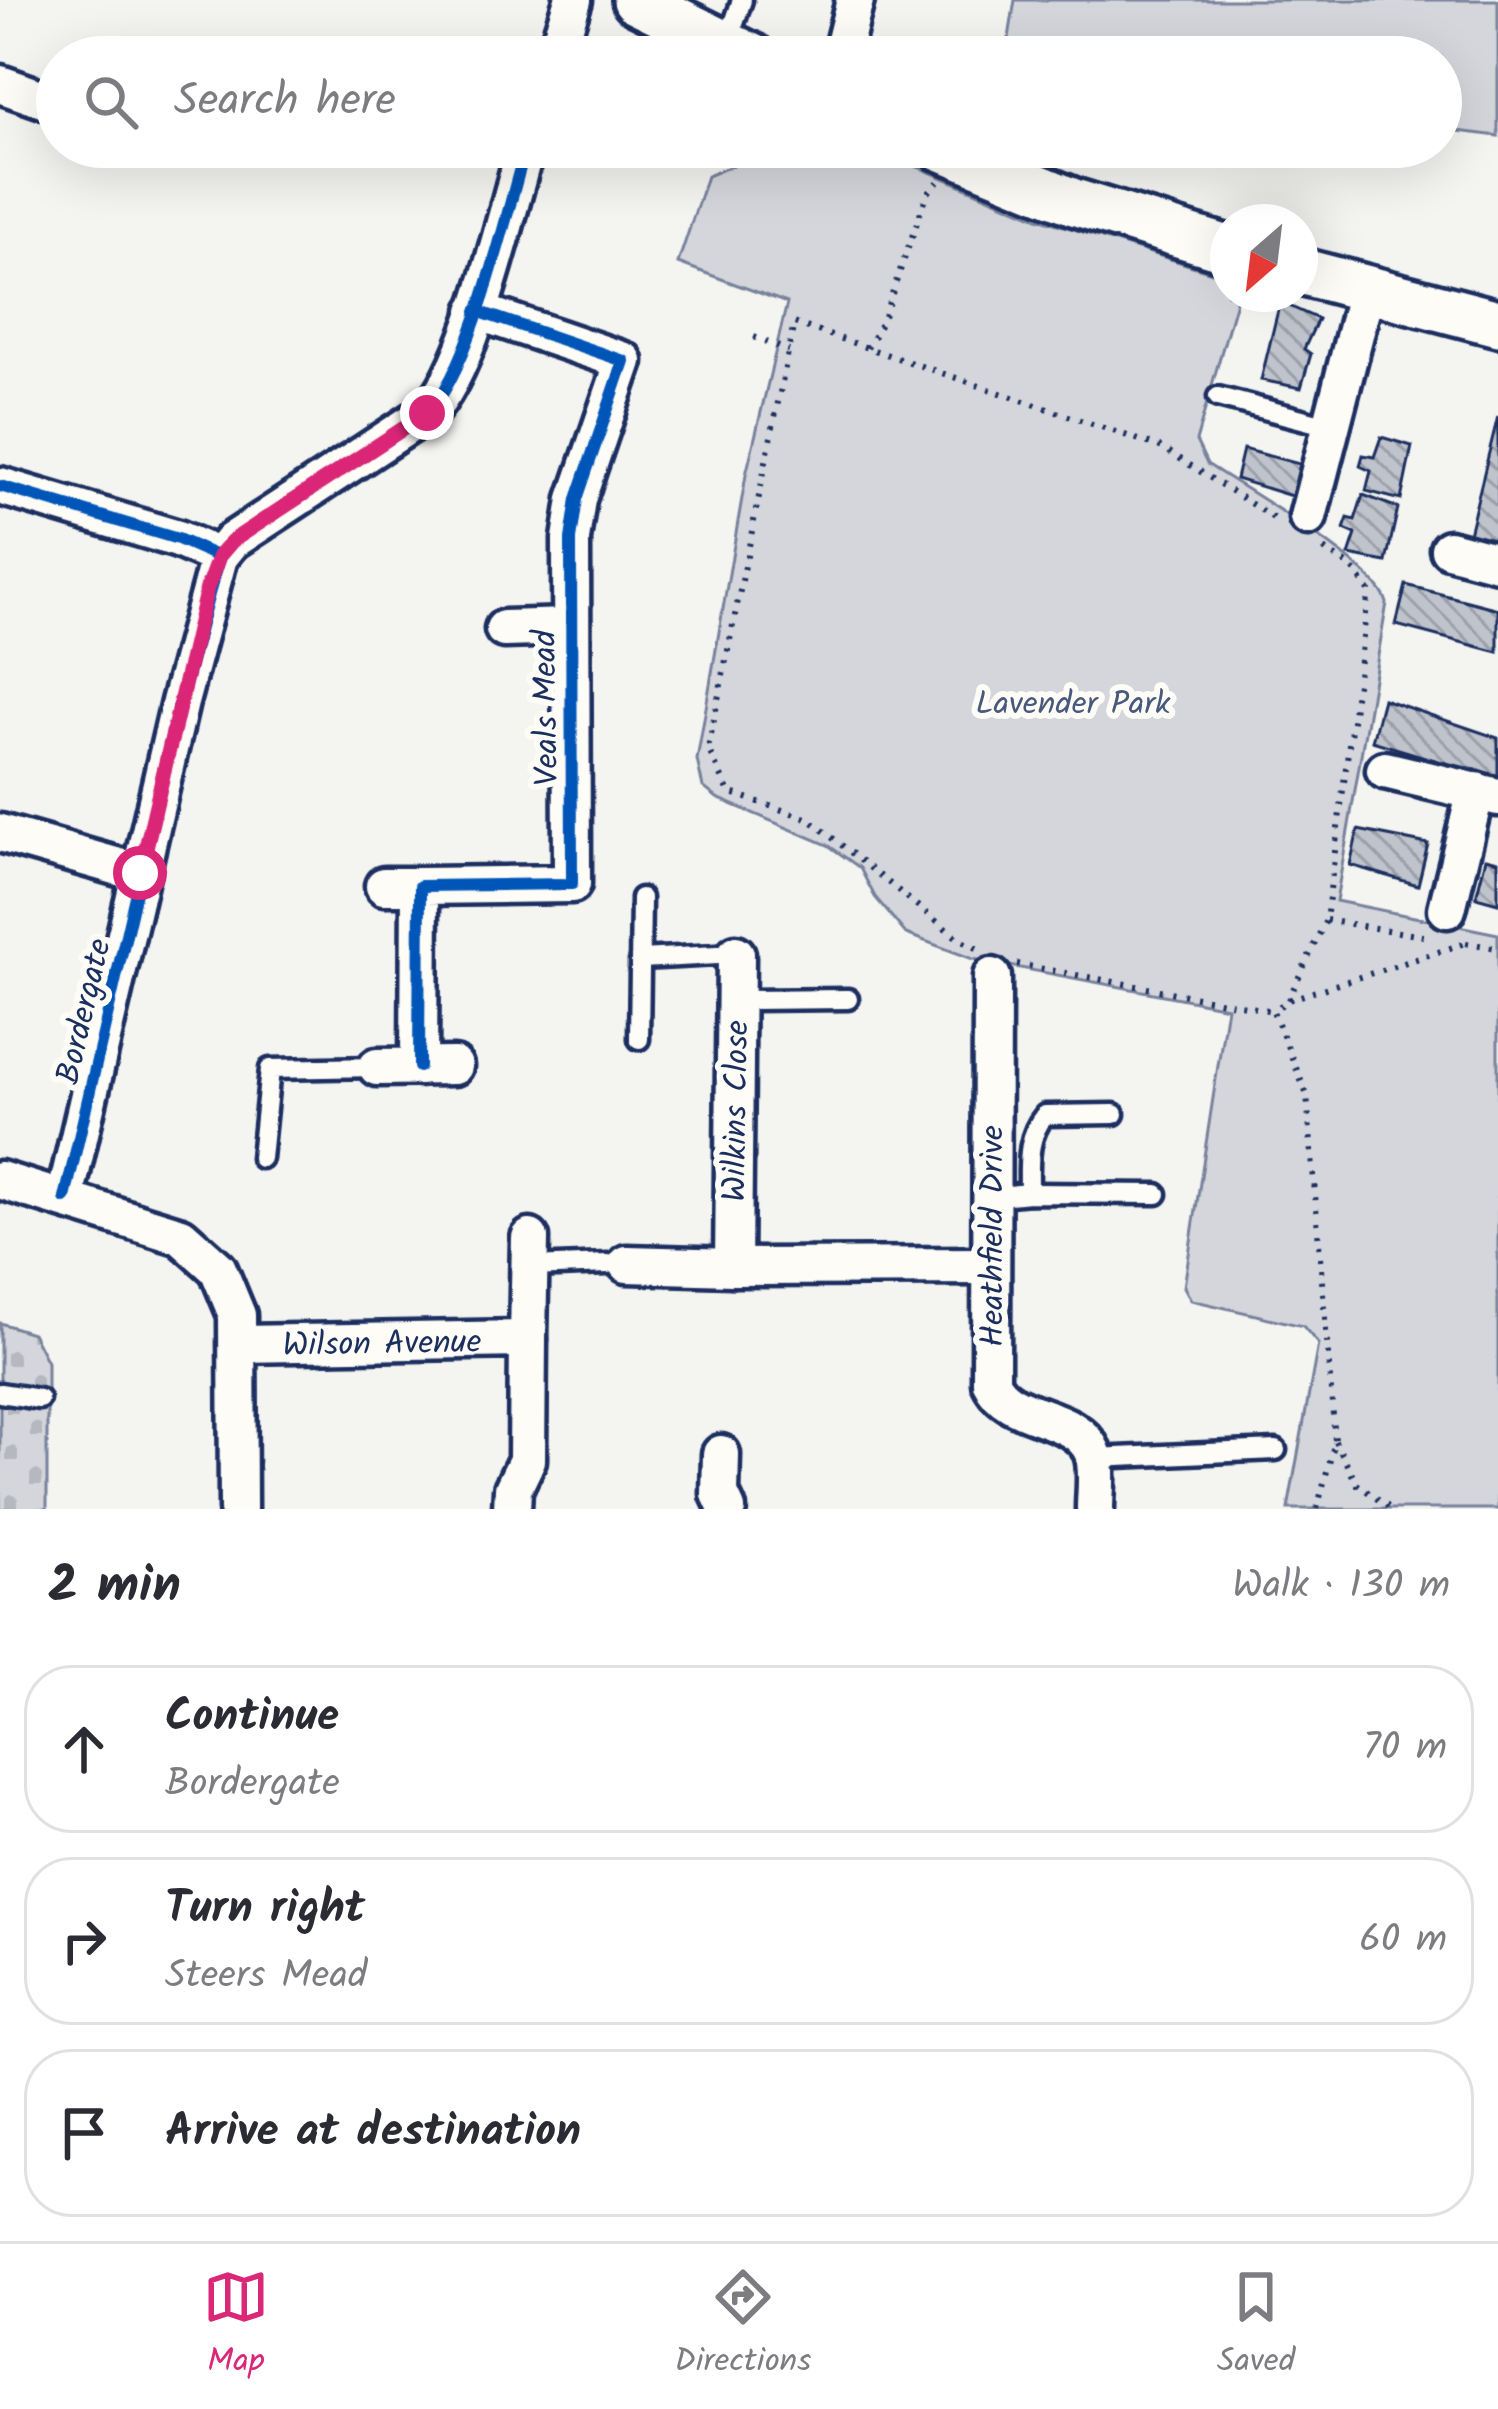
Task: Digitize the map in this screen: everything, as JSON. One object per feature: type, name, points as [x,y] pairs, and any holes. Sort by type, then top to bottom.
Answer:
[{"type":"street","points":[[562,36],[573,0]]},
{"type":"street","points":[[636,0],[709,36]]},
{"type":"street","points":[[846,36],[854,0]]},
{"type":"street","points":[[0,84],[36,97]]},
{"type":"street","points":[[0,486],[178,539],[219,556],[232,541],[437,404],[453,379],[477,311],[520,168]]},
{"type":"street","points":[[990,168],[1074,202],[1210,244]]},
{"type":"street","points":[[1318,276],[1498,323]]},
{"type":"street","points":[[1299,527],[1366,291]]},
{"type":"street","name":"Veals Mead","points":[[377,1067],[436,1066],[402,886],[572,900],[571,539],[577,499],[624,361],[477,311]]},
{"type":"street","points":[[1449,549],[1498,562]]},
{"type":"street","name":"Bordergate","points":[[65,1198],[207,588],[219,556]]},
{"type":"street","name":"Veals Mead","points":[[504,629],[569,627]]},
{"type":"street","points":[[1384,770],[1487,794],[1447,909]]},
{"type":"street","points":[[0,833],[140,873]]},
{"type":"street","name":"Wilkins Close","points":[[733,1267],[736,955]]},
{"type":"street","name":"Heathfield Drive","points":[[998,965],[990,1197],[991,1382],[995,1393],[1078,1434],[1095,1458]]},
{"type":"street","name":"Wilson Avenue","points":[[0,1180],[181,1236],[218,1269],[232,1296],[238,1344],[238,1509]]},
{"type":"street","name":"Wilson Avenue","points":[[512,1509],[513,1489],[527,1460],[531,1252]]},
{"type":"street","points":[[617,1264],[989,1266]]},
{"type":"street","name":"Wilson Avenue","points":[[238,1344],[527,1339]]},
{"type":"street","points":[[721,1454],[720,1494],[728,1509]]},
{"type":"street","points":[[1095,1458],[1095,1509]]},
{"type":"lane","points":[[741,36],[742,0]]},
{"type":"lane","points":[[1218,398],[1329,426]]},
{"type":"lane","points":[[639,1039],[640,898]]},
{"type":"lane","points":[[640,959],[736,955]]},
{"type":"lane","points":[[735,1000],[848,999]]},
{"type":"lane","points":[[261,1158],[270,1069],[377,1067]]},
{"type":"lane","points":[[1028,1192],[1030,1144],[1035,1126],[1045,1115],[1114,1114]]},
{"type":"lane","points":[[990,1197],[1028,1192],[1157,1194]]},
{"type":"lane","points":[[531,1252],[617,1264]]},
{"type":"lane","points":[[0,1393],[39,1399]]},
{"type":"lane","points":[[1095,1458],[1276,1450]]},
{"type":"path","points":[[867,348],[882,322],[927,194],[937,187],[941,168]]},
{"type":"path","points":[[1288,1000],[1326,920],[1369,591],[1352,567],[1299,527],[1162,448],[794,323],[708,749],[729,792],[809,819],[998,965],[1274,1011],[1288,1000],[1466,943]]},
{"type":"path","points":[[754,337],[788,351]]},
{"type":"path","points":[[1326,920],[1498,948]]},
{"type":"path","points":[[1274,1011],[1307,1095],[1335,1441],[1317,1509]]},
{"type":"path","points":[[1335,1441],[1358,1484],[1390,1509]]},
{"type":"green space","points":[[1015,0],[1498,0],[1498,136],[1462,132],[1462,36],[1009,36]]},
{"type":"green space","name":"Lavender Park","points":[[726,168],[920,168],[1038,218],[1210,271],[1210,312],[1233,312],[1196,441],[1207,464],[1336,549],[1378,587],[1387,603],[1336,901],[1498,934],[1498,1509],[1288,1509],[1318,1344],[1303,1326],[1191,1300],[1184,1287],[1227,1007],[973,959],[906,934],[875,897],[860,868],[828,845],[717,798],[703,787],[697,760],[746,475],[787,303],[678,263],[707,176]]},
{"type":"green space","points":[[0,1323],[32,1333],[47,1362],[47,1509],[0,1509]]},
{"type":"building","points":[[1278,312],[1302,312],[1318,319],[1304,349],[1311,354],[1301,388],[1261,380]]},
{"type":"building","points":[[1498,416],[1498,555],[1466,546]]},
{"type":"building","points":[[1381,437],[1412,446],[1401,500],[1366,491],[1371,471],[1360,466],[1363,455],[1374,457]]},
{"type":"building","points":[[1243,449],[1307,466],[1298,498],[1236,479]]},
{"type":"building","points":[[1363,495],[1398,508],[1386,562],[1349,555],[1356,534],[1344,529],[1348,518],[1355,520]]},
{"type":"building","points":[[1406,585],[1498,609],[1498,652],[1396,625]]},
{"type":"building","points":[[1383,699],[1498,738],[1498,779],[1372,741]]},
{"type":"building","points":[[1358,830],[1428,844],[1418,885],[1350,865]]},
{"type":"building","points":[[1486,858],[1498,861],[1498,903],[1476,897]]},
{"type":"cycle path","points":[[0,486],[178,539],[219,557],[232,541],[427,413],[443,393],[473,328],[520,168]]},
{"type":"cycle path","points":[[419,1067],[420,886],[572,884],[571,539],[577,499],[624,361],[477,311]]},
{"type":"cycle path","points":[[65,1198],[180,702],[219,557]]},
{"type":"route","points":[[140,873],[207,588],[219,556],[232,541],[427,413]]}]
